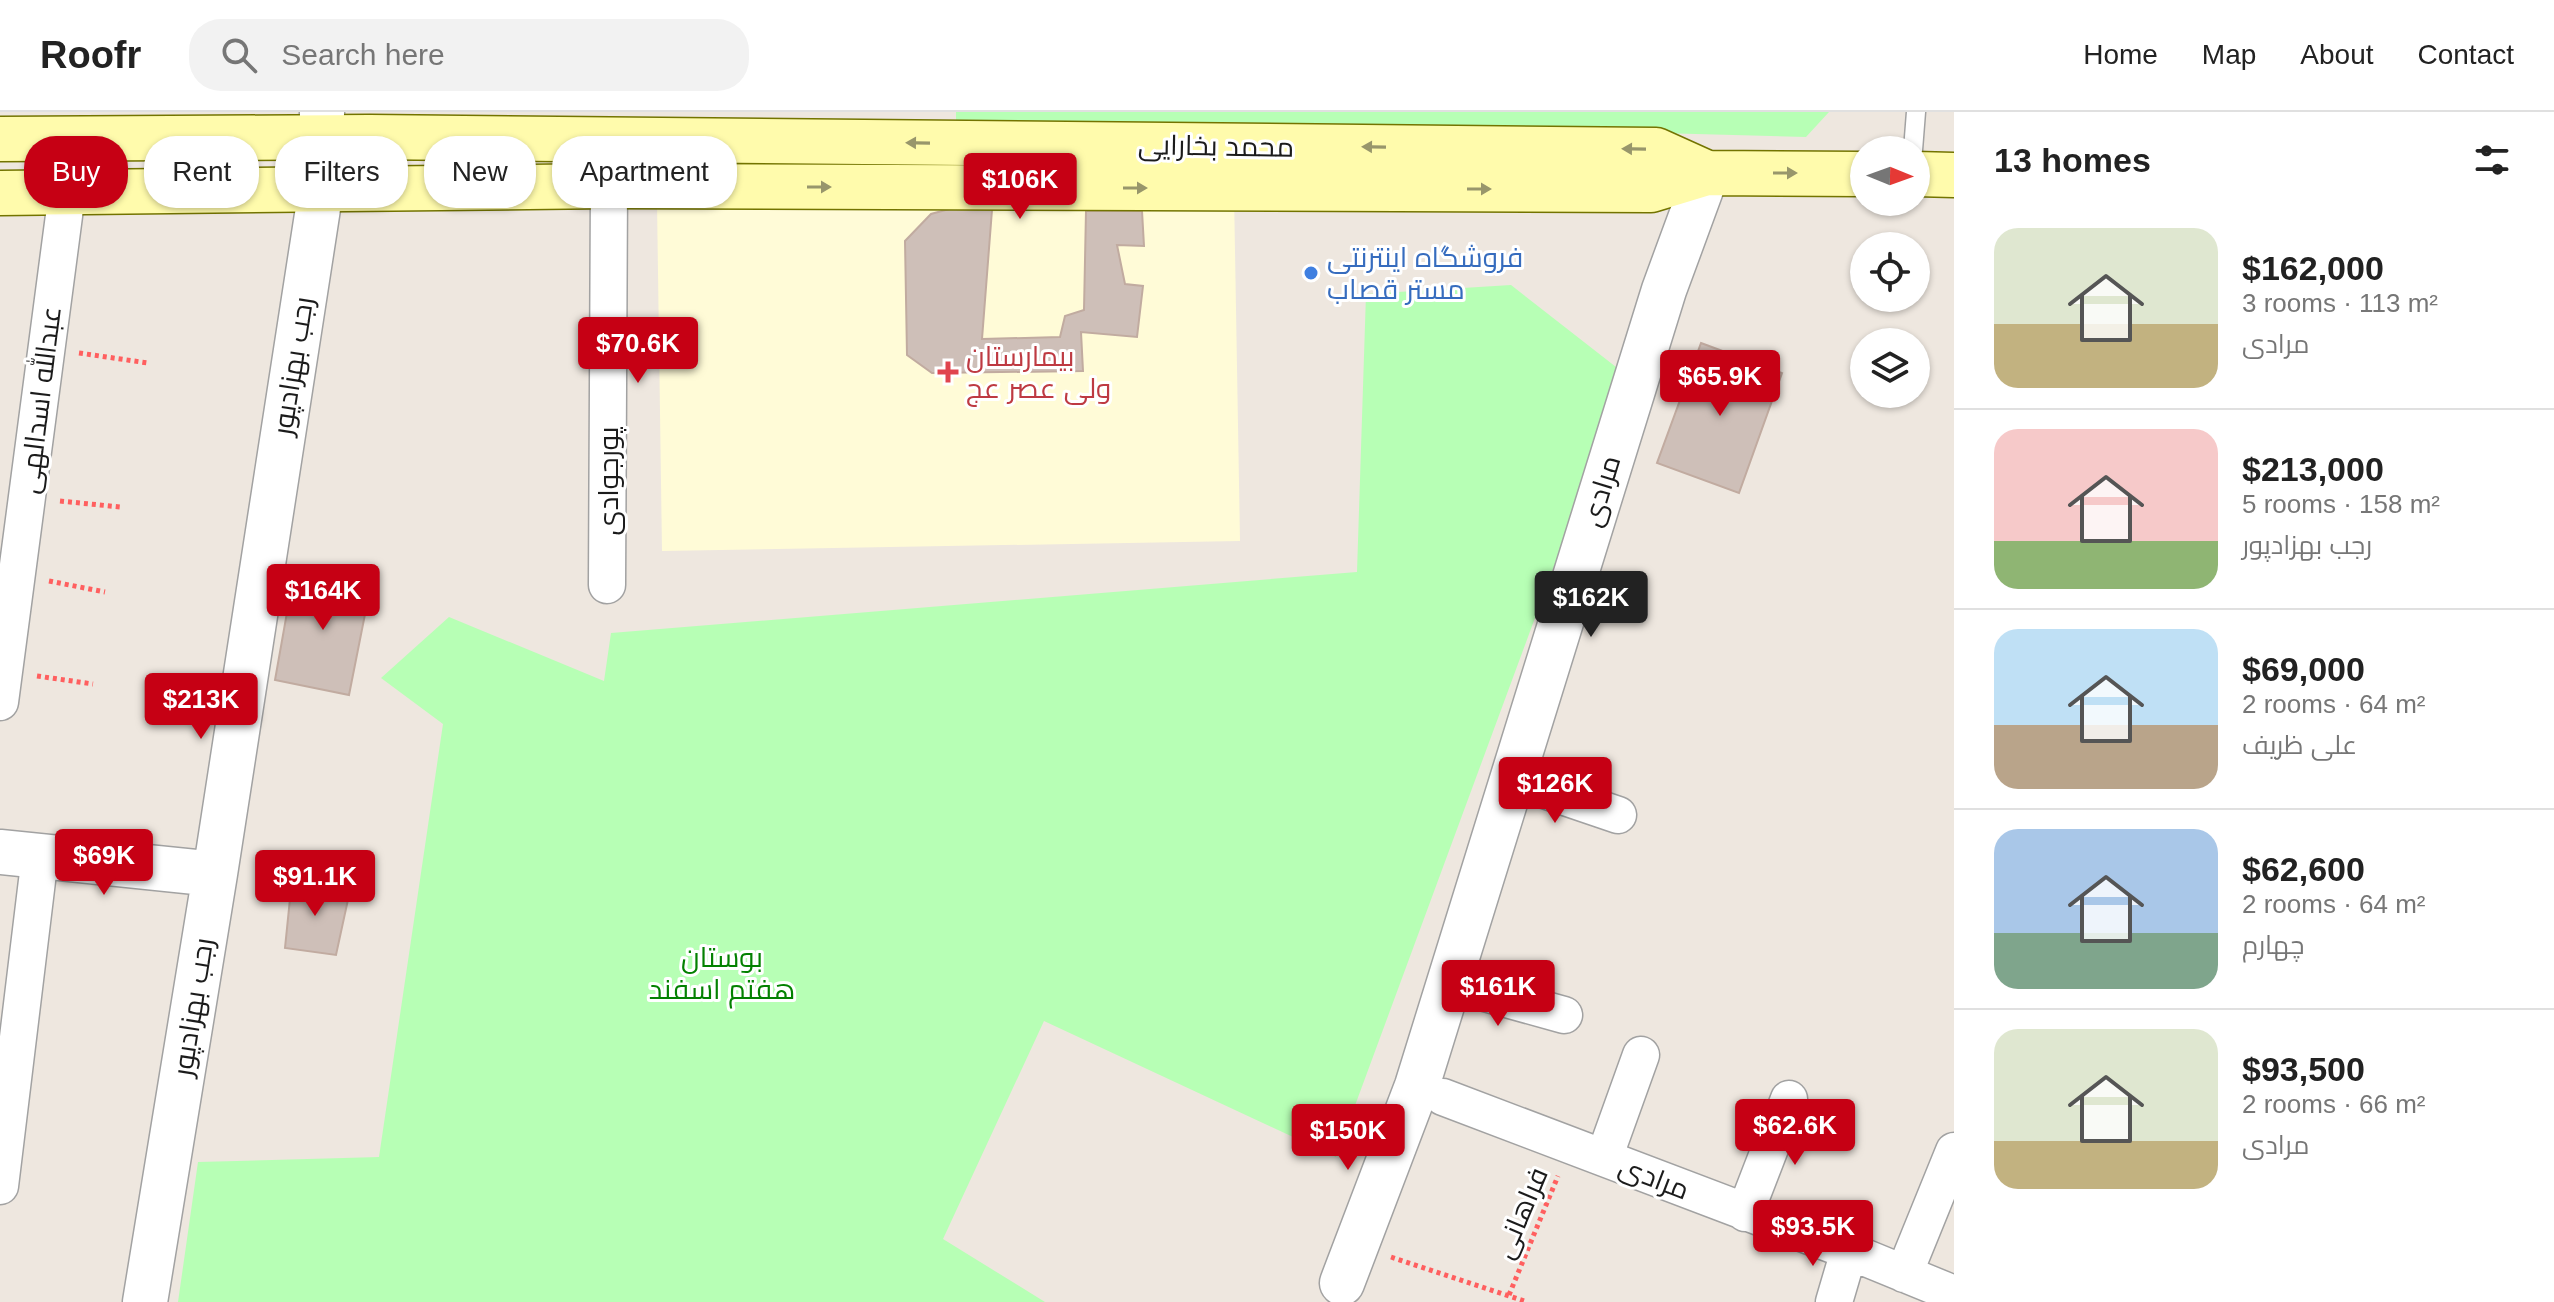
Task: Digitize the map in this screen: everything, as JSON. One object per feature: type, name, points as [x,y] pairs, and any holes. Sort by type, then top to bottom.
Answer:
[{"type":"main road","name":"محمد بخارایی","points":[[0,139],[322,125],[599,136]]},
{"type":"main road","name":"محمد بخارایی","points":[[737,141],[1656,150],[1707,173]]},
{"type":"main road","name":"محمد بخارایی","points":[[737,186],[1651,190],[1707,173],[1850,174]]},
{"type":"main road","points":[[1930,174],[1954,175]]},
{"type":"main road","name":"محمد بخارایی","points":[[408,188],[552,187]]},
{"type":"main road","name":"محمد بخارایی","points":[[128,192],[275,190]]},
{"type":"main road","name":"محمد بخارایی","points":[[0,193],[24,193]]},
{"type":"street","name":"مرادی","points":[[1707,173],[1664,290],[1449,983],[1430,1092],[1849,1251],[1929,1289]]},
{"type":"street","name":"عبدالله اسدالهی","points":[[2,687],[65,208]]},
{"type":"street","name":"رجب بهزادپور","points":[[145,1302],[318,208]]},
{"type":"street","name":"پورجوادی","points":[[607,585],[609,208]]},
{"type":"street","points":[[1512,779],[1618,815]]},
{"type":"street","points":[[0,1186],[20,854],[215,874]]},
{"type":"street","points":[[1449,983],[1564,1015]]},
{"type":"street","points":[[1604,1158],[1641,1055]]},
{"type":"street","points":[[1350,1264],[1430,1092]]},
{"type":"street","points":[[1745,1213],[1789,1099]]},
{"type":"street","points":[[1929,1289],[1954,1151]]},
{"type":"street","points":[[1834,1302],[1849,1251]]},
{"type":"lane","points":[[1914,136],[1916,112]]},
{"type":"path","points":[[46,349],[148,363]]},
{"type":"path","points":[[27,497],[120,507]]},
{"type":"path","points":[[16,575],[105,592]]},
{"type":"path","points":[[2,687],[93,684]]},
{"type":"path","name":"فراهانی","points":[[1509,1295],[1571,1146]]},
{"type":"path","name":"فراهانی","points":[[1350,1264],[1509,1295],[1527,1302]]},
{"type":"shaded area","name":"بیمارستان ولی عصر عج","points":[[1234,193],[1240,541],[662,551],[657,208],[737,208],[737,201]]},
{"type":"green space","points":[[956,112],[1829,112],[1806,137],[1584,131],[956,124]]},
{"type":"green space","name":"بوستان هفتم اسفند","points":[[1511,285],[1625,374],[1336,1157],[1044,1021],[943,1239],[1045,1302],[178,1302],[198,1162],[379,1157],[443,724],[381,678],[449,617],[604,681],[611,633],[1357,572],[1366,294]]},
{"type":"building","points":[[993,197],[982,339],[1060,337],[1065,316],[1084,310],[1086,211],[1142,211],[1144,246],[1117,245],[1125,284],[1143,286],[1137,337],[1081,332],[1083,371],[932,373],[907,355],[905,241],[931,214]]},
{"type":"building","points":[[1701,343],[1782,373],[1739,493],[1657,463]]},
{"type":"building","points":[[294,573],[372,579],[349,695],[275,680]]},
{"type":"building","points":[[292,879],[349,895],[336,955],[285,948]]},
{"type":"place","name":"فروشگاه اینترنتی مستر قصاب","points":[[1311,273]]},
{"type":"place","name":"بیمارستان ولی عصر عج","points":[[948,372]]}]
